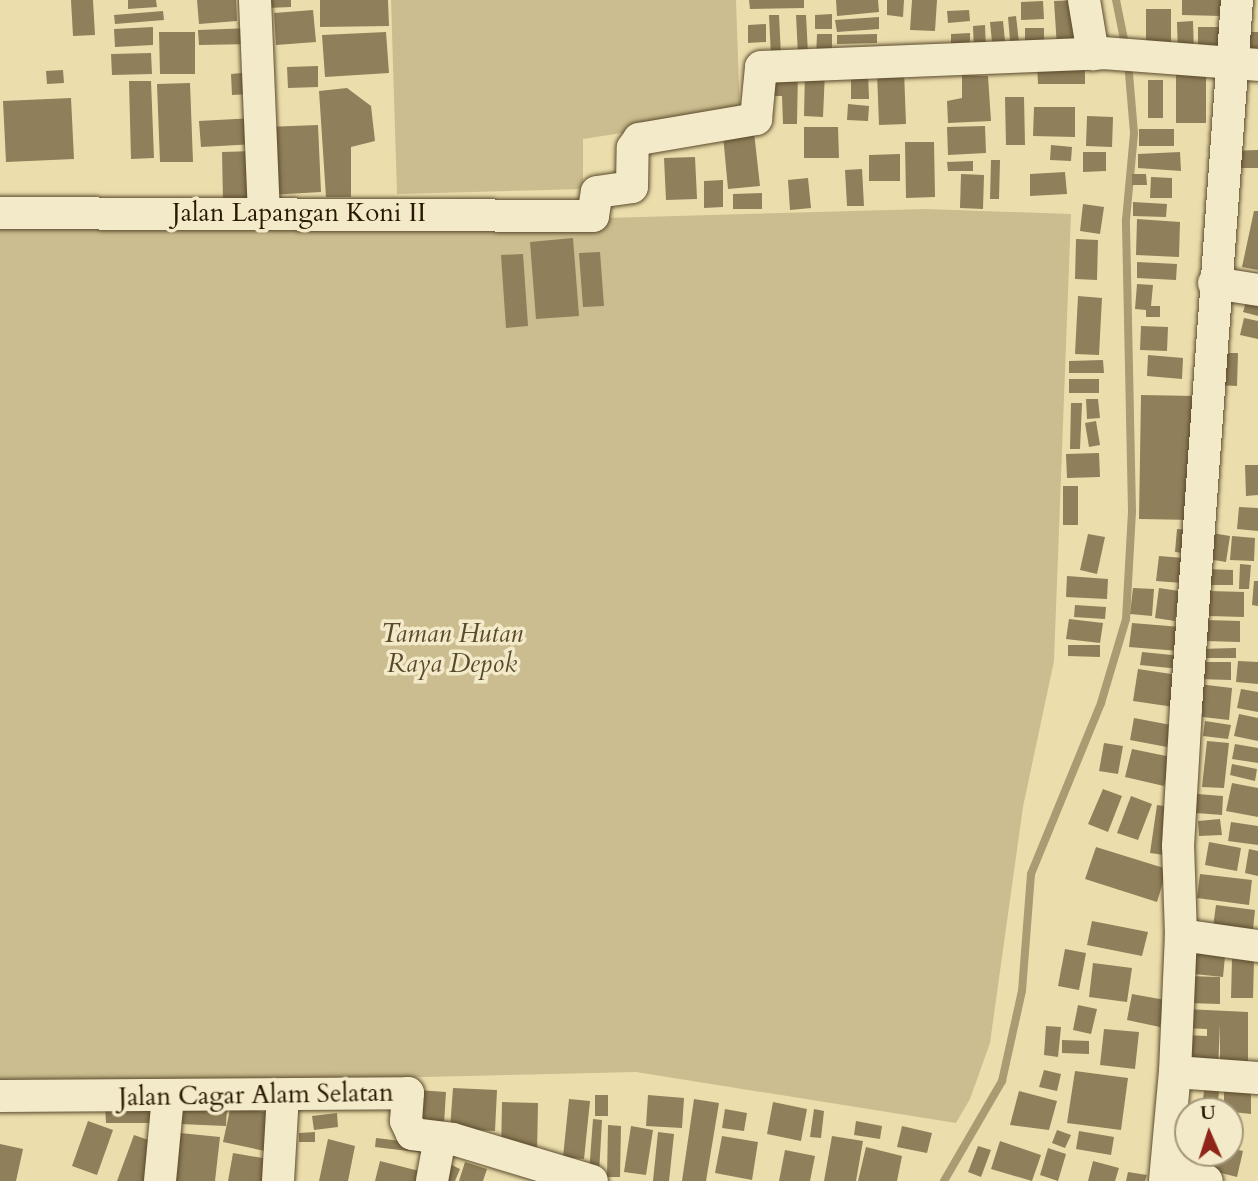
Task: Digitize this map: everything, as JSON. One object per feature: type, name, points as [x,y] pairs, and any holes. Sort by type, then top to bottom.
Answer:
[{"type":"street","points":[[255,0],[264,212]]},
{"type":"street","points":[[1084,0],[1109,54],[1245,64]]},
{"type":"street","points":[[1207,1181],[1166,1174],[1175,1072],[1181,935],[1178,846],[1205,484],[1214,283],[1245,64],[1237,0]]},
{"type":"street","name":"Jalan Lapangan Koni II","points":[[0,213],[596,214],[597,192],[632,187],[633,148],[639,139],[756,118],[758,70],[761,67],[1109,54]]},
{"type":"street","points":[[1214,283],[1258,290]]},
{"type":"street","points":[[1181,935],[1256,939]]},
{"type":"street","points":[[1175,1072],[1258,1078]]},
{"type":"street","name":"Jalan Cagar Alam Selatan","points":[[0,1096],[168,1097],[408,1093],[406,1121],[412,1134],[440,1138],[585,1180]]},
{"type":"street","points":[[278,1181],[283,1095]]},
{"type":"street","points":[[160,1181],[168,1097]]},
{"type":"street","points":[[432,1181],[440,1138]]},
{"type":"green space","points":[[391,0],[736,0],[740,115],[583,139],[583,189],[397,194]]},
{"type":"green space","name":"Taman Hutan Raya Depok","points":[[926,209],[1071,214],[1054,661],[1023,807],[990,1043],[970,1099],[956,1123],[636,1072],[0,1087],[0,224],[465,222]]},
{"type":"building","points":[[71,0],[93,0],[95,35],[73,36]]},
{"type":"building","points":[[128,0],[156,0],[157,7],[128,9]]},
{"type":"building","points":[[197,0],[236,0],[237,21],[199,24]]},
{"type":"building","points":[[267,0],[291,0],[291,7],[267,8]]},
{"type":"building","points":[[320,0],[388,0],[389,26],[320,27]]},
{"type":"building","points":[[749,0],[804,0],[804,8],[750,9]]},
{"type":"building","points":[[836,0],[878,0],[879,12],[837,16]]},
{"type":"building","points":[[887,0],[904,0],[903,17],[887,15]]},
{"type":"building","points":[[912,0],[937,0],[935,31],[910,30]]},
{"type":"building","points":[[1078,0],[1081,45],[1057,47],[1054,1]]},
{"type":"building","points":[[1182,0],[1222,0],[1222,16],[1182,15]]},
{"type":"building","points":[[1043,1],[1044,19],[1021,20],[1021,2]]},
{"type":"building","points":[[1146,9],[1171,9],[1171,46],[1146,46]]},
{"type":"building","points":[[313,10],[316,42],[276,45],[274,13]]},
{"type":"building","points":[[969,10],[970,21],[948,23],[947,11]]},
{"type":"building","points":[[163,11],[164,20],[115,24],[114,15]]},
{"type":"building","points":[[832,14],[832,29],[815,29],[815,15]]},
{"type":"building","points":[[769,15],[779,15],[781,56],[771,57]]},
{"type":"building","points":[[796,15],[806,15],[808,54],[798,55]]},
{"type":"building","points":[[1016,16],[1020,51],[1011,52],[1008,17]]},
{"type":"building","points":[[879,17],[879,29],[837,32],[835,20]]},
{"type":"building","points":[[1003,21],[1006,51],[993,52],[990,22]]},
{"type":"building","points":[[1193,21],[1194,55],[1178,55],[1177,22]]},
{"type":"building","points":[[766,24],[766,42],[748,43],[748,25]]},
{"type":"building","points":[[985,25],[986,51],[974,52],[973,26]]},
{"type":"building","points":[[153,27],[153,45],[115,47],[114,29]]},
{"type":"building","points":[[1198,27],[1221,27],[1221,52],[1198,52]]},
{"type":"building","points":[[252,28],[252,44],[199,45],[198,30]]},
{"type":"building","points":[[1025,28],[1044,28],[1044,49],[1025,49]]},
{"type":"building","points":[[159,32],[195,32],[195,74],[160,74]]},
{"type":"building","points":[[386,32],[389,73],[325,77],[322,35]]},
{"type":"building","points":[[1240,32],[1258,32],[1258,55],[1241,56]]},
{"type":"building","points":[[970,33],[970,50],[951,50],[951,34]]},
{"type":"building","points":[[817,34],[832,34],[832,58],[816,58]]},
{"type":"building","points":[[877,34],[877,43],[837,44],[837,35]]},
{"type":"building","points":[[151,53],[152,74],[112,75],[111,54]]},
{"type":"building","points":[[1037,63],[1085,63],[1085,84],[1038,84]]},
{"type":"building","points":[[318,66],[318,87],[288,88],[287,67]]},
{"type":"building","points":[[63,70],[64,83],[47,84],[46,71]]},
{"type":"building","points":[[758,70],[798,70],[797,124],[783,124],[782,96],[771,96]]},
{"type":"building","points":[[805,71],[825,71],[823,117],[804,116]]},
{"type":"building","points":[[904,71],[906,124],[879,125],[877,72]]},
{"type":"building","points":[[252,72],[253,94],[232,95],[231,74]]},
{"type":"building","points":[[851,72],[868,72],[869,99],[851,99]]},
{"type":"building","points":[[1206,73],[1206,123],[1176,123],[1176,74]]},
{"type":"building","points":[[962,75],[988,76],[991,121],[948,123],[947,101],[962,98]]},
{"type":"building","points":[[1148,80],[1163,80],[1163,118],[1148,118]]},
{"type":"building","points":[[129,81],[151,81],[154,158],[131,159]]},
{"type":"building","points":[[190,83],[193,162],[160,162],[157,84]]},
{"type":"building","points":[[347,88],[371,106],[375,141],[351,147],[351,197],[326,197],[319,91]]},
{"type":"building","points":[[1005,97],[1024,97],[1025,145],[1006,145]]},
{"type":"building","points":[[71,98],[74,159],[6,162],[3,101]]},
{"type":"building","points":[[848,104],[869,106],[868,121],[847,120]]},
{"type":"building","points":[[1034,107],[1075,107],[1075,137],[1033,136]]},
{"type":"building","points":[[1087,116],[1113,117],[1112,147],[1086,146]]},
{"type":"building","points":[[254,118],[256,144],[201,147],[199,121]]},
{"type":"building","points":[[318,125],[321,192],[269,195],[266,127]]},
{"type":"building","points":[[985,126],[986,153],[948,155],[947,127]]},
{"type":"building","points":[[804,127],[838,127],[839,158],[804,158]]},
{"type":"building","points":[[1139,129],[1174,129],[1174,146],[1139,146]]},
{"type":"building","points":[[754,132],[760,186],[728,189],[723,135]]},
{"type":"building","points":[[905,142],[934,142],[935,197],[906,198]]},
{"type":"building","points":[[1051,145],[1072,147],[1071,161],[1050,160]]},
{"type":"building","points":[[1258,150],[1258,168],[1227,168],[1227,151]]},
{"type":"building","points":[[254,151],[254,201],[223,202],[222,152]]},
{"type":"building","points":[[1083,152],[1106,152],[1106,171],[1083,172]]},
{"type":"building","points":[[1180,152],[1181,171],[1138,168],[1138,154]]},
{"type":"building","points":[[900,154],[900,181],[869,181],[869,155]]},
{"type":"building","points":[[695,157],[697,199],[666,200],[664,158]]},
{"type":"building","points":[[991,160],[1000,160],[999,199],[990,199]]},
{"type":"building","points":[[973,161],[973,171],[948,171],[947,162]]},
{"type":"building","points":[[862,169],[864,206],[847,206],[845,170]]},
{"type":"building","points":[[1065,172],[1067,194],[1030,196],[1030,174]]},
{"type":"building","points":[[961,174],[984,175],[983,209],[960,208]]},
{"type":"building","points":[[1132,174],[1146,174],[1147,185],[1132,185]]},
{"type":"building","points":[[1151,177],[1172,178],[1172,198],[1150,198]]},
{"type":"building","points":[[808,178],[811,208],[790,210],[788,180]]},
{"type":"building","points":[[723,180],[723,207],[704,208],[704,181]]},
{"type":"building","points":[[762,193],[762,209],[733,209],[733,194]]},
{"type":"building","points":[[1133,202],[1167,204],[1166,217],[1133,216]]},
{"type":"building","points":[[1083,204],[1104,207],[1100,234],[1080,231]]},
{"type":"building","points":[[1254,211],[1258,211],[1258,270],[1242,267]]},
{"type":"building","points":[[1137,219],[1180,222],[1179,257],[1136,255]]},
{"type":"building","points":[[573,238],[579,316],[536,319],[530,242]]},
{"type":"building","points":[[1076,239],[1098,240],[1097,280],[1075,279]]},
{"type":"building","points":[[600,252],[604,306],[583,307],[579,253]]},
{"type":"building","points":[[523,254],[528,326],[506,328],[501,255]]},
{"type":"building","points":[[1137,262],[1177,264],[1176,280],[1137,278]]},
{"type":"building","points":[[1137,284],[1153,285],[1151,306],[1160,306],[1160,317],[1146,317],[1146,310],[1135,309]]},
{"type":"building","points":[[1078,296],[1102,298],[1099,355],[1075,354]]},
{"type":"building","points":[[1246,302],[1258,305],[1258,316],[1243,312]]},
{"type":"building","points":[[1244,318],[1258,321],[1258,339],[1240,335]]},
{"type":"building","points":[[1141,326],[1168,327],[1167,351],[1140,350]]},
{"type":"building","points":[[1217,353],[1238,353],[1237,386],[1216,385]]},
{"type":"building","points":[[1148,355],[1183,358],[1182,379],[1147,376]]},
{"type":"building","points":[[1103,360],[1104,373],[1069,373],[1069,361]]},
{"type":"building","points":[[1069,379],[1099,379],[1099,393],[1069,393]]},
{"type":"building","points":[[1141,395],[1196,396],[1195,520],[1139,519]]},
{"type":"building","points":[[1086,399],[1098,399],[1100,418],[1087,419]]},
{"type":"building","points":[[1071,403],[1082,403],[1080,449],[1070,449]]},
{"type":"building","points":[[1096,421],[1100,445],[1089,447],[1085,423]]},
{"type":"building","points":[[1099,453],[1100,477],[1067,478],[1066,454]]},
{"type":"building","points":[[1245,465],[1258,465],[1258,495],[1246,496]]},
{"type":"building","points":[[1063,486],[1078,486],[1078,525],[1063,525]]},
{"type":"building","points":[[1239,507],[1258,508],[1258,531],[1237,529]]},
{"type":"building","points":[[1177,529],[1196,530],[1193,554],[1175,552]]},
{"type":"building","points":[[1212,533],[1230,536],[1226,562],[1208,559]]},
{"type":"building","points":[[1088,534],[1105,537],[1097,574],[1080,570]]},
{"type":"building","points":[[1232,536],[1255,538],[1254,561],[1230,560]]},
{"type":"building","points":[[1159,556],[1184,558],[1182,583],[1156,581]]},
{"type":"building","points":[[1240,564],[1251,565],[1249,589],[1239,589]]},
{"type":"building","points":[[1205,569],[1233,570],[1233,585],[1204,585]]},
{"type":"building","points":[[1067,576],[1108,579],[1107,599],[1066,597]]},
{"type":"building","points":[[1254,581],[1258,581],[1258,606],[1252,605]]},
{"type":"building","points":[[1133,588],[1154,589],[1152,616],[1130,614]]},
{"type":"building","points":[[1159,588],[1179,591],[1175,621],[1155,618]]},
{"type":"building","points":[[1210,591],[1244,592],[1244,617],[1209,616]]},
{"type":"building","points":[[1075,605],[1106,607],[1105,619],[1074,617]]},
{"type":"building","points":[[1069,619],[1103,623],[1100,643],[1066,639]]},
{"type":"building","points":[[1206,620],[1240,621],[1240,642],[1205,641]]},
{"type":"building","points":[[1132,623],[1181,627],[1179,651],[1129,647]]},
{"type":"building","points":[[1068,645],[1100,645],[1100,657],[1068,656]]},
{"type":"building","points":[[1236,648],[1236,658],[1198,658],[1198,649]]},
{"type":"building","points":[[1142,652],[1182,656],[1180,669],[1140,665]]},
{"type":"building","points":[[1238,661],[1258,662],[1258,684],[1236,682]]},
{"type":"building","points":[[1196,662],[1231,662],[1231,680],[1196,679]]},
{"type":"building","points":[[1138,669],[1178,675],[1174,707],[1133,701]]},
{"type":"building","points":[[1198,684],[1232,688],[1229,720],[1194,716]]},
{"type":"building","points":[[1241,689],[1258,692],[1258,712],[1237,708]]},
{"type":"building","points":[[1239,714],[1258,718],[1258,741],[1234,736]]},
{"type":"building","points":[[1134,718],[1171,725],[1167,747],[1130,740]]},
{"type":"building","points":[[1205,721],[1231,725],[1228,739],[1203,736]]},
{"type":"building","points":[[1207,741],[1229,743],[1224,788],[1202,787]]},
{"type":"building","points":[[1104,743],[1123,746],[1118,774],[1099,771]]},
{"type":"building","points":[[1235,744],[1258,748],[1258,763],[1232,759]]},
{"type":"building","points":[[1132,749],[1171,757],[1164,786],[1125,777]]},
{"type":"building","points":[[1232,764],[1257,769],[1255,781],[1230,775]]},
{"type":"building","points":[[1232,783],[1258,788],[1258,817],[1226,811]]},
{"type":"building","points":[[1103,789],[1122,796],[1108,832],[1088,824]]},
{"type":"building","points":[[1197,794],[1223,796],[1222,815],[1196,813]]},
{"type":"building","points":[[1131,796],[1152,804],[1138,840],[1117,833]]},
{"type":"building","points":[[1157,805],[1178,808],[1171,856],[1150,853]]},
{"type":"building","points":[[1220,819],[1222,835],[1199,836],[1198,821]]},
{"type":"building","points":[[1231,822],[1258,826],[1258,845],[1228,841]]},
{"type":"building","points":[[1209,842],[1241,848],[1237,871],[1205,865]]},
{"type":"building","points":[[1096,847],[1167,869],[1157,902],[1085,879]]},
{"type":"building","points":[[1249,849],[1258,851],[1258,876],[1245,873]]},
{"type":"building","points":[[1200,874],[1252,880],[1249,905],[1197,898]]},
{"type":"building","points":[[1216,905],[1255,910],[1252,939],[1212,934]]},
{"type":"building","points":[[1092,921],[1148,932],[1142,956],[1087,945]]},
{"type":"building","points":[[1187,942],[1226,946],[1223,977],[1184,973]]},
{"type":"building","points":[[1065,949],[1086,953],[1079,990],[1058,986]]},
{"type":"building","points":[[1232,959],[1254,960],[1253,998],[1231,998]]},
{"type":"building","points":[[1093,963],[1132,968],[1127,1002],[1089,997]]},
{"type":"building","points":[[1187,976],[1220,977],[1220,1004],[1186,1003]]},
{"type":"building","points":[[1132,994],[1165,1000],[1160,1027],[1127,1020]]},
{"type":"building","points":[[1078,1005],[1097,1009],[1091,1034],[1073,1030]]},
{"type":"building","points":[[1185,1009],[1248,1012],[1248,1065],[1220,1065],[1220,1024],[1218,1069],[1182,1068],[1183,1035],[1207,1036],[1207,1029],[1184,1028]]},
{"type":"building","points":[[1046,1026],[1061,1027],[1058,1057],[1044,1055]]},
{"type":"building","points":[[1104,1029],[1139,1032],[1135,1069],[1100,1065]]},
{"type":"building","points":[[1062,1040],[1089,1041],[1089,1054],[1062,1053]]},
{"type":"building","points":[[1044,1070],[1061,1074],[1057,1091],[1039,1087]]},
{"type":"building","points":[[1075,1071],[1128,1078],[1121,1130],[1067,1123]]},
{"type":"building","points":[[1206,1076],[1221,1078],[1218,1097],[1203,1097]]},
{"type":"building","points":[[1224,1087],[1251,1087],[1251,1114],[1244,1113],[1244,1097],[1224,1097]]},
{"type":"building","points":[[453,1088],[497,1090],[495,1131],[450,1129]]},
{"type":"building","points":[[418,1090],[446,1092],[444,1124],[416,1122]]},
{"type":"building","points":[[1019,1091],[1057,1101],[1049,1130],[1010,1125]]},
{"type":"building","points":[[595,1095],[608,1095],[608,1116],[595,1116]]},
{"type":"building","points":[[648,1095],[684,1098],[682,1128],[646,1126]]},
{"type":"building","points":[[569,1099],[590,1101],[584,1159],[563,1157]]},
{"type":"building","points":[[694,1099],[719,1103],[706,1181],[682,1181]]},
{"type":"building","points":[[502,1102],[538,1103],[537,1154],[501,1153]]},
{"type":"building","points":[[773,1102],[807,1109],[801,1141],[767,1134]]},
{"type":"building","points":[[181,1103],[227,1106],[226,1126],[180,1124]]},
{"type":"building","points":[[231,1105],[283,1116],[274,1153],[223,1142]]},
{"type":"building","points":[[105,1106],[151,1106],[151,1123],[106,1123]]},
{"type":"building","points":[[725,1109],[747,1113],[744,1131],[722,1128]]},
{"type":"building","points":[[814,1109],[824,1111],[821,1138],[810,1137]]},
{"type":"building","points":[[337,1113],[338,1127],[314,1130],[312,1116]]},
{"type":"building","points":[[593,1119],[602,1120],[599,1173],[589,1173]]},
{"type":"building","points":[[88,1121],[113,1130],[97,1175],[72,1166]]},
{"type":"building","points":[[856,1121],[882,1126],[880,1139],[854,1135]]},
{"type":"building","points":[[608,1125],[621,1126],[620,1177],[607,1177]]},
{"type":"building","points":[[631,1126],[653,1130],[646,1175],[624,1172]]},
{"type":"building","points":[[902,1126],[932,1133],[927,1153],[897,1147]]},
{"type":"building","points":[[1057,1130],[1071,1135],[1065,1148],[1052,1143]]},
{"type":"building","points":[[1079,1131],[1114,1137],[1111,1155],[1076,1149]]},
{"type":"building","points":[[315,1132],[315,1142],[299,1142],[299,1133]]},
{"type":"building","points":[[658,1132],[674,1134],[669,1181],[653,1181]]},
{"type":"building","points":[[180,1133],[220,1137],[215,1181],[174,1181]]},
{"type":"building","points":[[134,1135],[160,1144],[146,1181],[117,1181]]},
{"type":"building","points":[[722,1136],[758,1142],[752,1180],[715,1173]]},
{"type":"building","points":[[832,1136],[863,1141],[856,1181],[824,1181]]},
{"type":"building","points":[[376,1138],[426,1144],[425,1153],[375,1147]]},
{"type":"building","points":[[328,1139],[355,1146],[348,1181],[319,1181]]},
{"type":"building","points":[[1000,1141],[1041,1155],[1032,1181],[991,1169]]},
{"type":"building","points":[[0,1144],[23,1149],[16,1181],[0,1181]]},
{"type":"building","points":[[978,1146],[991,1150],[981,1177],[968,1172]]},
{"type":"building","points":[[866,1147],[902,1156],[897,1181],[858,1181]]},
{"type":"building","points":[[1048,1148],[1066,1154],[1058,1181],[1040,1175]]},
{"type":"building","points":[[785,1150],[815,1156],[810,1181],[779,1181]]},
{"type":"building","points":[[233,1153],[274,1160],[270,1181],[228,1181]]},
{"type":"building","points":[[380,1161],[419,1171],[416,1181],[375,1181]]},
{"type":"building","points":[[443,1161],[460,1169],[455,1181],[435,1181]]},
{"type":"building","points":[[1093,1161],[1119,1168],[1115,1181],[1088,1181]]},
{"type":"building","points":[[465,1162],[487,1169],[483,1181],[459,1181]]},
{"type":"building","points":[[1214,1167],[1239,1167],[1237,1177],[1213,1171]]},
{"type":"building","points":[[1128,1172],[1147,1175],[1145,1181],[1126,1181]]},
{"type":"waterway","points":[[1116,0],[1126,49]]},
{"type":"waterway","points":[[944,1181],[1002,1081],[1022,991],[1031,874],[1101,703],[1126,619],[1132,511],[1126,220],[1134,133],[1128,62]]}]
